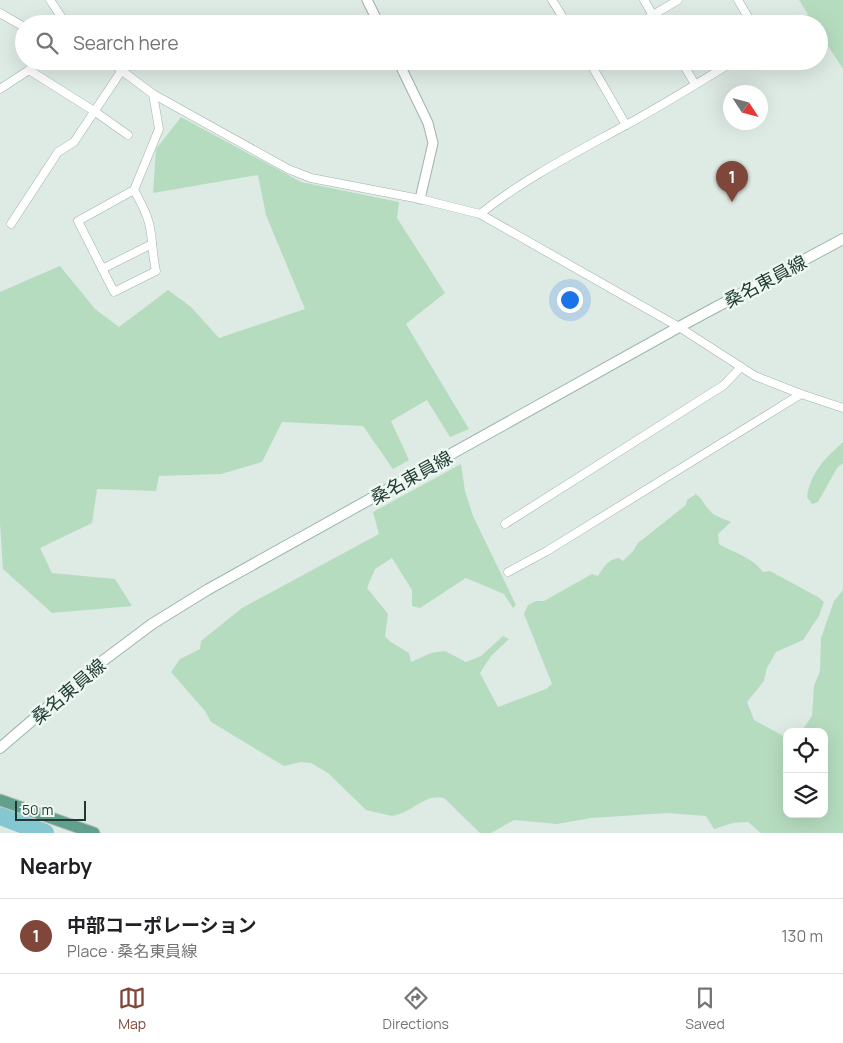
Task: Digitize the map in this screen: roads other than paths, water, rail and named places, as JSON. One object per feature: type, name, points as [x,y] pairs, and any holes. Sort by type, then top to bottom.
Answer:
[{"type":"main road","name":"桑名東員線","points":[[0,748],[92,669],[152,624],[207,590],[679,327],[843,239]]},
{"type":"main road","points":[[0,800],[94,833]]},
{"type":"street","points":[[50,0],[60,15]]},
{"type":"street","points":[[367,0],[374,15]]},
{"type":"street","points":[[552,0],[561,15]]},
{"type":"street","points":[[644,0],[653,15],[678,0]]},
{"type":"street","points":[[738,0],[747,15]]},
{"type":"street","points":[[0,13],[15,22]]},
{"type":"street","points":[[0,89],[29,70],[128,134]]},
{"type":"street","points":[[11,224],[58,152],[74,142],[122,70],[153,94],[288,169],[311,178],[420,199],[480,214],[679,327],[755,376],[843,408]]},
{"type":"street","points":[[402,70],[428,123],[434,143],[420,199]]},
{"type":"street","points":[[594,70],[626,125]]},
{"type":"street","points":[[686,70],[695,84]]},
{"type":"street","points":[[480,214],[509,191],[719,70]]},
{"type":"street","points":[[134,190],[145,211],[149,225],[152,257],[156,271],[114,292],[78,221],[134,190],[159,129],[153,94]]},
{"type":"street","points":[[102,269],[152,244]]},
{"type":"street","points":[[505,524],[724,385],[742,367]]},
{"type":"street","points":[[508,572],[556,546],[801,394]]},
{"type":"waterway","points":[[0,816],[45,833]]},
{"type":"place","name":"中部コーポレーション","points":[[732,202]]}]
